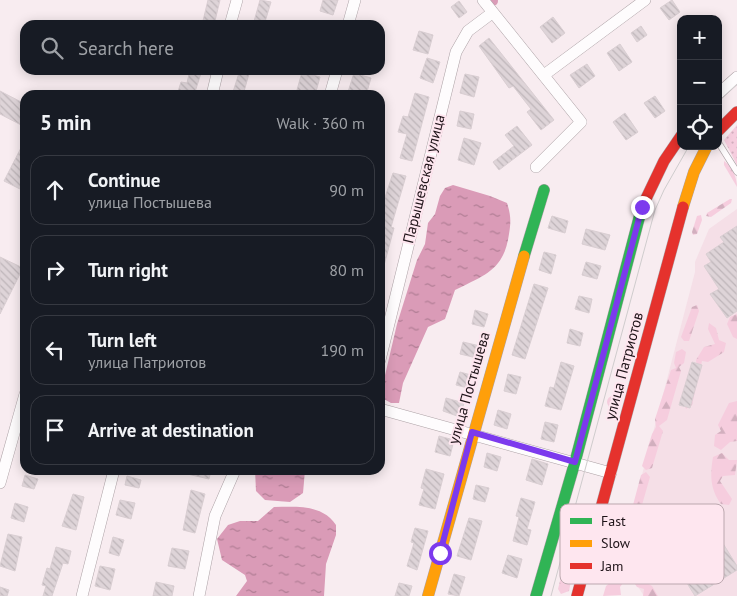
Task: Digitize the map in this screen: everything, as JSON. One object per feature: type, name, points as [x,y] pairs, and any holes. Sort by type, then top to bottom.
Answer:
[{"type":"street","points":[[231,20],[237,0]]},
{"type":"street","points":[[349,20],[355,0]]},
{"type":"street","points":[[482,0],[581,122],[536,167]]},
{"type":"street","points":[[544,75],[645,0]]},
{"type":"street","name":"Парышевская улица","points":[[385,340],[456,52],[468,31],[492,13]]},
{"type":"street","points":[[213,90],[217,75]]},
{"type":"street","points":[[331,90],[336,75]]},
{"type":"street","points":[[722,90],[737,77]]},
{"type":"street","points":[[722,127],[737,112]]},
{"type":"street","name":"улица Патриотов","points":[[563,504],[642,207],[651,184],[677,142]]},
{"type":"street","name":"улица Патриотов","points":[[602,504],[686,195],[694,172],[705,150]]},
{"type":"street","name":"улица Постышева","points":[[428,596],[472,432],[544,190]]},
{"type":"street","points":[[385,410],[472,432],[611,473]]},
{"type":"street","points":[[0,483],[20,412]]},
{"type":"street","points":[[82,596],[113,475]]},
{"type":"street","points":[[199,596],[215,516],[233,475]]},
{"type":"street","name":"улица Патриотов","points":[[536,596],[560,514]]},
{"type":"lane","points":[[722,148],[737,172]]},
{"type":"shaded area","points":[[737,209],[737,596],[644,596],[636,584],[724,584],[724,504],[634,504],[695,272],[695,262],[709,229]]},
{"type":"green space","points":[[737,125],[737,165],[724,140]]},
{"type":"green space","points":[[724,161],[734,172],[737,187],[724,165]]},
{"type":"green space","points":[[732,199],[731,203],[711,217],[706,216],[707,213]]},
{"type":"green space","points":[[701,215],[702,220],[697,234],[693,235],[692,232],[697,216]]},
{"type":"green space","points":[[697,305],[699,311],[689,341],[684,341],[681,337],[692,307]]},
{"type":"green space","points":[[737,314],[737,339],[733,337],[727,324],[730,317]]},
{"type":"green space","points":[[709,323],[716,328],[719,340],[726,343],[724,352],[708,362],[702,361],[692,405],[686,409],[684,403],[697,368],[696,360],[704,347],[715,344],[708,329]]},
{"type":"green space","points":[[682,349],[686,352],[684,363],[679,367],[681,371],[667,420],[659,426],[663,431],[652,468],[646,470],[642,466],[656,427],[655,419],[671,370],[676,368],[674,363],[676,352]]},
{"type":"green space","points":[[611,396],[615,396],[619,402],[615,408],[611,408],[607,404],[607,400]]},
{"type":"green space","points":[[737,401],[737,441],[730,442],[721,450],[714,446],[715,435],[721,431],[718,425],[729,403]]},
{"type":"green space","points":[[722,453],[729,460],[737,460],[735,475],[723,476],[720,481],[732,499],[729,505],[721,504],[715,493],[711,470],[713,457]]},
{"type":"green space","points":[[646,472],[650,477],[642,504],[633,504],[641,475]]},
{"type":"green space","points":[[560,581],[560,584],[570,584],[569,591],[561,594],[558,589]]},
{"type":"green space","points":[[608,584],[622,584],[620,587],[621,595],[603,596]]},
{"type":"green space","points":[[635,584],[649,584],[658,596],[643,596],[644,589],[637,587]]},
{"type":"water","points":[[453,185],[507,203],[510,222],[506,246],[498,264],[484,275],[455,290],[445,319],[428,327],[403,383],[399,403],[391,403],[385,400],[385,375],[397,324],[417,260],[425,244],[428,223],[435,214],[440,196],[445,188]]},
{"type":"water","points":[[255,475],[305,475],[303,493],[290,502],[265,500],[256,491]]},
{"type":"water","points":[[274,507],[300,507],[316,510],[324,513],[336,525],[336,535],[326,564],[324,596],[236,596],[247,581],[245,575],[222,560],[217,539],[228,525],[240,521],[258,521]]},
{"type":"building","points":[[208,0],[220,0],[215,20],[203,20]]},
{"type":"building","points":[[260,0],[271,2],[266,20],[254,20]]},
{"type":"building","points":[[323,0],[338,0],[333,15],[320,11]]},
{"type":"building","points":[[672,0],[680,12],[669,20],[660,8]]},
{"type":"building","points":[[459,1],[467,12],[459,18],[451,7]]},
{"type":"building","points":[[553,17],[565,33],[552,43],[540,27]]},
{"type":"building","points":[[641,26],[647,35],[637,42],[631,33]]},
{"type":"building","points":[[419,31],[433,35],[428,54],[413,50]]},
{"type":"building","points":[[489,38],[554,120],[541,130],[527,112],[531,109],[513,86],[509,88],[479,46]]},
{"type":"building","points":[[620,44],[632,62],[619,71],[607,53]]},
{"type":"building","points":[[427,58],[440,62],[433,83],[420,78]]},
{"type":"building","points":[[587,64],[595,76],[579,88],[570,75]]},
{"type":"building","points":[[465,74],[479,77],[474,97],[460,93]]},
{"type":"building","points":[[189,75],[200,75],[196,90],[179,90],[181,82],[187,83]]},
{"type":"building","points":[[238,75],[249,75],[244,90],[234,90]]},
{"type":"building","points":[[301,75],[320,77],[316,90],[297,90]]},
{"type":"building","points":[[353,75],[371,78],[367,90],[349,90]]},
{"type":"building","points":[[0,91],[20,101],[20,124],[0,114]]},
{"type":"building","points":[[415,93],[429,97],[412,161],[400,158],[407,134],[398,132],[403,116],[408,117]]},
{"type":"building","points":[[655,96],[665,111],[655,118],[644,103]]},
{"type":"building","points":[[460,111],[474,114],[471,129],[457,126]]},
{"type":"building","points":[[625,113],[638,132],[626,140],[613,122]]},
{"type":"building","points":[[517,126],[532,145],[499,170],[493,162],[514,146],[505,135]]},
{"type":"building","points":[[464,138],[481,143],[474,165],[458,160]]},
{"type":"building","points":[[20,150],[20,189],[4,181]]},
{"type":"building","points":[[393,173],[406,176],[391,227],[394,228],[385,262],[385,198]]},
{"type":"building","points":[[552,216],[568,221],[565,233],[548,228]]},
{"type":"building","points":[[737,226],[737,311],[727,318],[710,294],[719,289],[704,266],[711,262],[706,254],[724,242],[720,237]]},
{"type":"building","points":[[586,229],[610,235],[605,250],[582,244]]},
{"type":"building","points":[[544,252],[556,255],[551,274],[539,270]]},
{"type":"building","points":[[0,257],[20,267],[20,274],[0,314]]},
{"type":"building","points":[[586,262],[601,266],[597,279],[582,275]]},
{"type":"building","points":[[534,284],[548,288],[525,359],[512,355]]},
{"type":"building","points":[[579,296],[592,299],[589,313],[575,309]]},
{"type":"building","points":[[475,310],[488,314],[484,327],[472,324]]},
{"type":"building","points":[[570,329],[583,333],[580,346],[567,343]]},
{"type":"building","points":[[463,342],[480,346],[477,358],[460,354]]},
{"type":"building","points":[[561,362],[574,366],[561,410],[545,406],[550,387],[554,388]]},
{"type":"building","points":[[692,362],[702,365],[690,408],[679,405]]},
{"type":"building","points":[[460,372],[471,375],[468,388],[456,385]]},
{"type":"building","points":[[508,374],[521,377],[516,394],[504,391]]},
{"type":"building","points":[[446,398],[464,403],[460,417],[443,411]]},
{"type":"building","points":[[498,410],[511,414],[507,429],[494,425]]},
{"type":"building","points":[[545,422],[558,425],[554,442],[541,439]]},
{"type":"building","points":[[439,436],[454,440],[450,456],[435,452]]},
{"type":"building","points":[[487,453],[501,457],[497,471],[484,467]]},
{"type":"building","points":[[532,459],[548,464],[542,485],[526,480]]},
{"type":"building","points":[[426,469],[444,474],[435,509],[419,505],[424,489],[421,488]]},
{"type":"building","points":[[25,475],[38,479],[34,489],[22,486]]},
{"type":"building","points":[[192,475],[210,475],[209,479]]},
{"type":"building","points":[[127,476],[141,480],[139,488],[125,485]]},
{"type":"building","points":[[476,485],[489,488],[485,502],[473,499]]},
{"type":"building","points":[[191,490],[205,494],[195,533],[183,530]]},
{"type":"building","points":[[73,494],[84,497],[76,530],[62,526]]},
{"type":"building","points":[[521,498],[535,502],[527,529],[531,530],[527,545],[513,541],[519,517],[516,516]]},
{"type":"building","points":[[120,500],[135,503],[131,519],[116,515]]},
{"type":"building","points":[[15,503],[28,507],[24,522],[11,518]]},
{"type":"building","points":[[469,518],[482,521],[471,560],[457,556]]},
{"type":"building","points":[[415,528],[428,531],[417,570],[407,566],[414,543],[411,542]]},
{"type":"building","points":[[8,534],[22,537],[15,571],[0,566]]},
{"type":"building","points":[[113,537],[124,540],[119,556],[109,553]]},
{"type":"building","points":[[724,545],[737,566],[737,570],[724,578]]},
{"type":"building","points":[[56,547],[71,551],[68,564],[63,563],[52,596],[43,596],[46,586],[42,585],[47,568],[50,569]]},
{"type":"building","points":[[172,548],[189,551],[185,569],[168,566]]},
{"type":"building","points":[[508,555],[522,559],[517,578],[502,573]]},
{"type":"building","points":[[100,566],[115,569],[110,590],[95,586]]},
{"type":"building","points":[[454,574],[465,577],[459,596],[448,594]]},
{"type":"building","points":[[156,582],[174,586],[172,596],[153,596]]},
{"type":"building","points":[[399,583],[412,586],[409,596],[395,596]]},
{"type":"building","points":[[688,584],[714,584],[695,596]]},
{"type":"building","points":[[0,587],[9,590],[7,596],[0,596]]},
{"type":"tram line","points":[[722,98],[737,84]]},
{"type":"tram line","points":[[576,504],[655,210],[687,150]]},
{"type":"tram line","points":[[551,596],[560,563]]},
{"type":"traffic: fast","points":[[524,256],[544,190]]},
{"type":"traffic: fast","points":[[563,504],[642,207]]},
{"type":"traffic: fast","points":[[536,596],[560,514]]},
{"type":"traffic: slow","points":[[683,207],[694,172],[705,150]]},
{"type":"traffic: slow","points":[[428,596],[524,256]]},
{"type":"traffic: jam","points":[[722,127],[737,112]]},
{"type":"traffic: jam","points":[[642,207],[664,161],[677,142]]},
{"type":"traffic: jam","points":[[602,504],[683,207]]},
{"type":"traffic: jam","points":[[577,596],[580,584]]},
{"type":"route","points":[[440,553],[472,432],[575,462],[642,207]]}]
